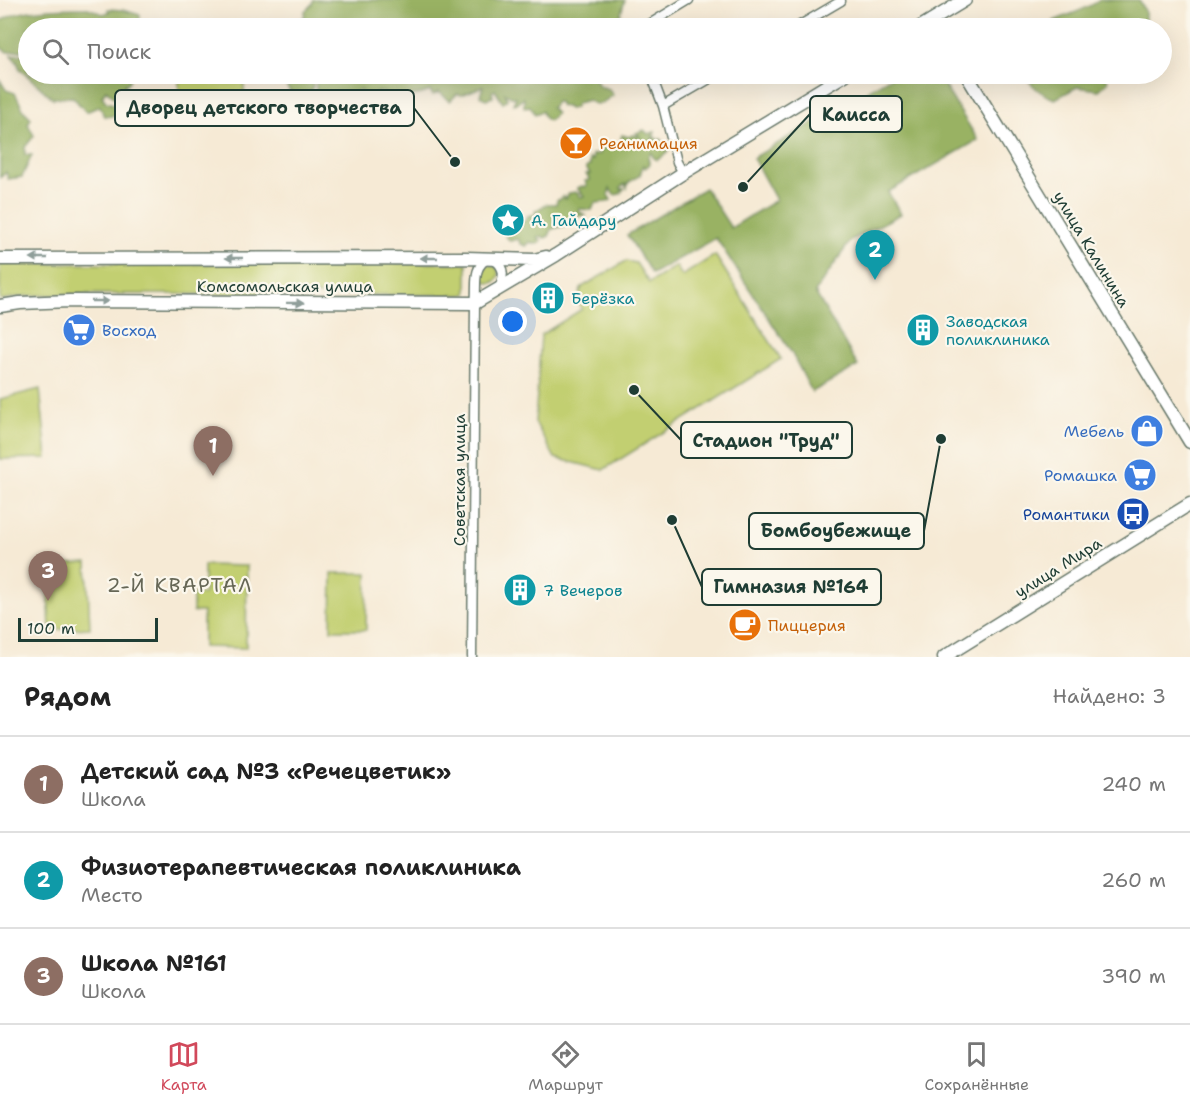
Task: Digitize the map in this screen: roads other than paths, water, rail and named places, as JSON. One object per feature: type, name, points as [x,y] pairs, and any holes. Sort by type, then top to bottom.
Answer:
[{"type":"street","points":[[659,18],[689,0]]},
{"type":"street","points":[[943,18],[965,0]]},
{"type":"street","points":[[812,18],[841,1]]},
{"type":"street","points":[[655,84],[663,106],[677,162],[683,172]]},
{"type":"street","points":[[663,106],[701,84]]},
{"type":"street","name":"Комсомольская улица","points":[[0,306],[70,301],[475,303],[556,255],[683,172],[829,84]]},
{"type":"street","name":"улица Калинина","points":[[972,84],[1190,442]]},
{"type":"street","name":"Комсомольская улица","points":[[0,259],[534,260],[556,255]]},
{"type":"street","points":[[491,260],[498,262],[503,270],[498,291]]},
{"type":"street","name":"Советская улица","points":[[472,657],[475,303],[477,270],[482,262],[491,260]]},
{"type":"street","name":"улица Мира","points":[[944,657],[1190,504]]},
{"type":"place","name":"Реанимация","points":[[576,143]]},
{"type":"place","name":"Дворец детского творчества","points":[[455,162]]},
{"type":"place","name":"Каисса","points":[[743,187]]},
{"type":"place","name":"А. Гайдару","points":[[508,220]]},
{"type":"place","name":"Физиотерапевтическая поликлиника","points":[[875,280]]},
{"type":"place","name":"Берёзка","points":[[548,298]]},
{"type":"place","name":"Восход","points":[[79,330]]},
{"type":"place","name":"Заводская поликлиника","points":[[923,330]]},
{"type":"place","name":"Стадион \"Труд\"","points":[[634,390]]},
{"type":"place","name":"Мебель","points":[[1147,431]]},
{"type":"place","name":"Бомбоубежище","points":[[941,439]]},
{"type":"place","name":"Ромашка","points":[[1140,475]]},
{"type":"place","name":"Детский сад №3 «Речецветик»","points":[[213,476]]},
{"type":"place","name":"Романтики","points":[[1133,514]]},
{"type":"place","name":"Гимназия №164","points":[[672,520]]},
{"type":"place","name":"7 Вечеров","points":[[520,590]]},
{"type":"place","name":"Школа №161","points":[[48,601]]},
{"type":"place","name":"Пиццерия","points":[[745,625]]},
{"type":"district","name":"2-Й КВАРТАЛ","points":[[180,585]]}]
